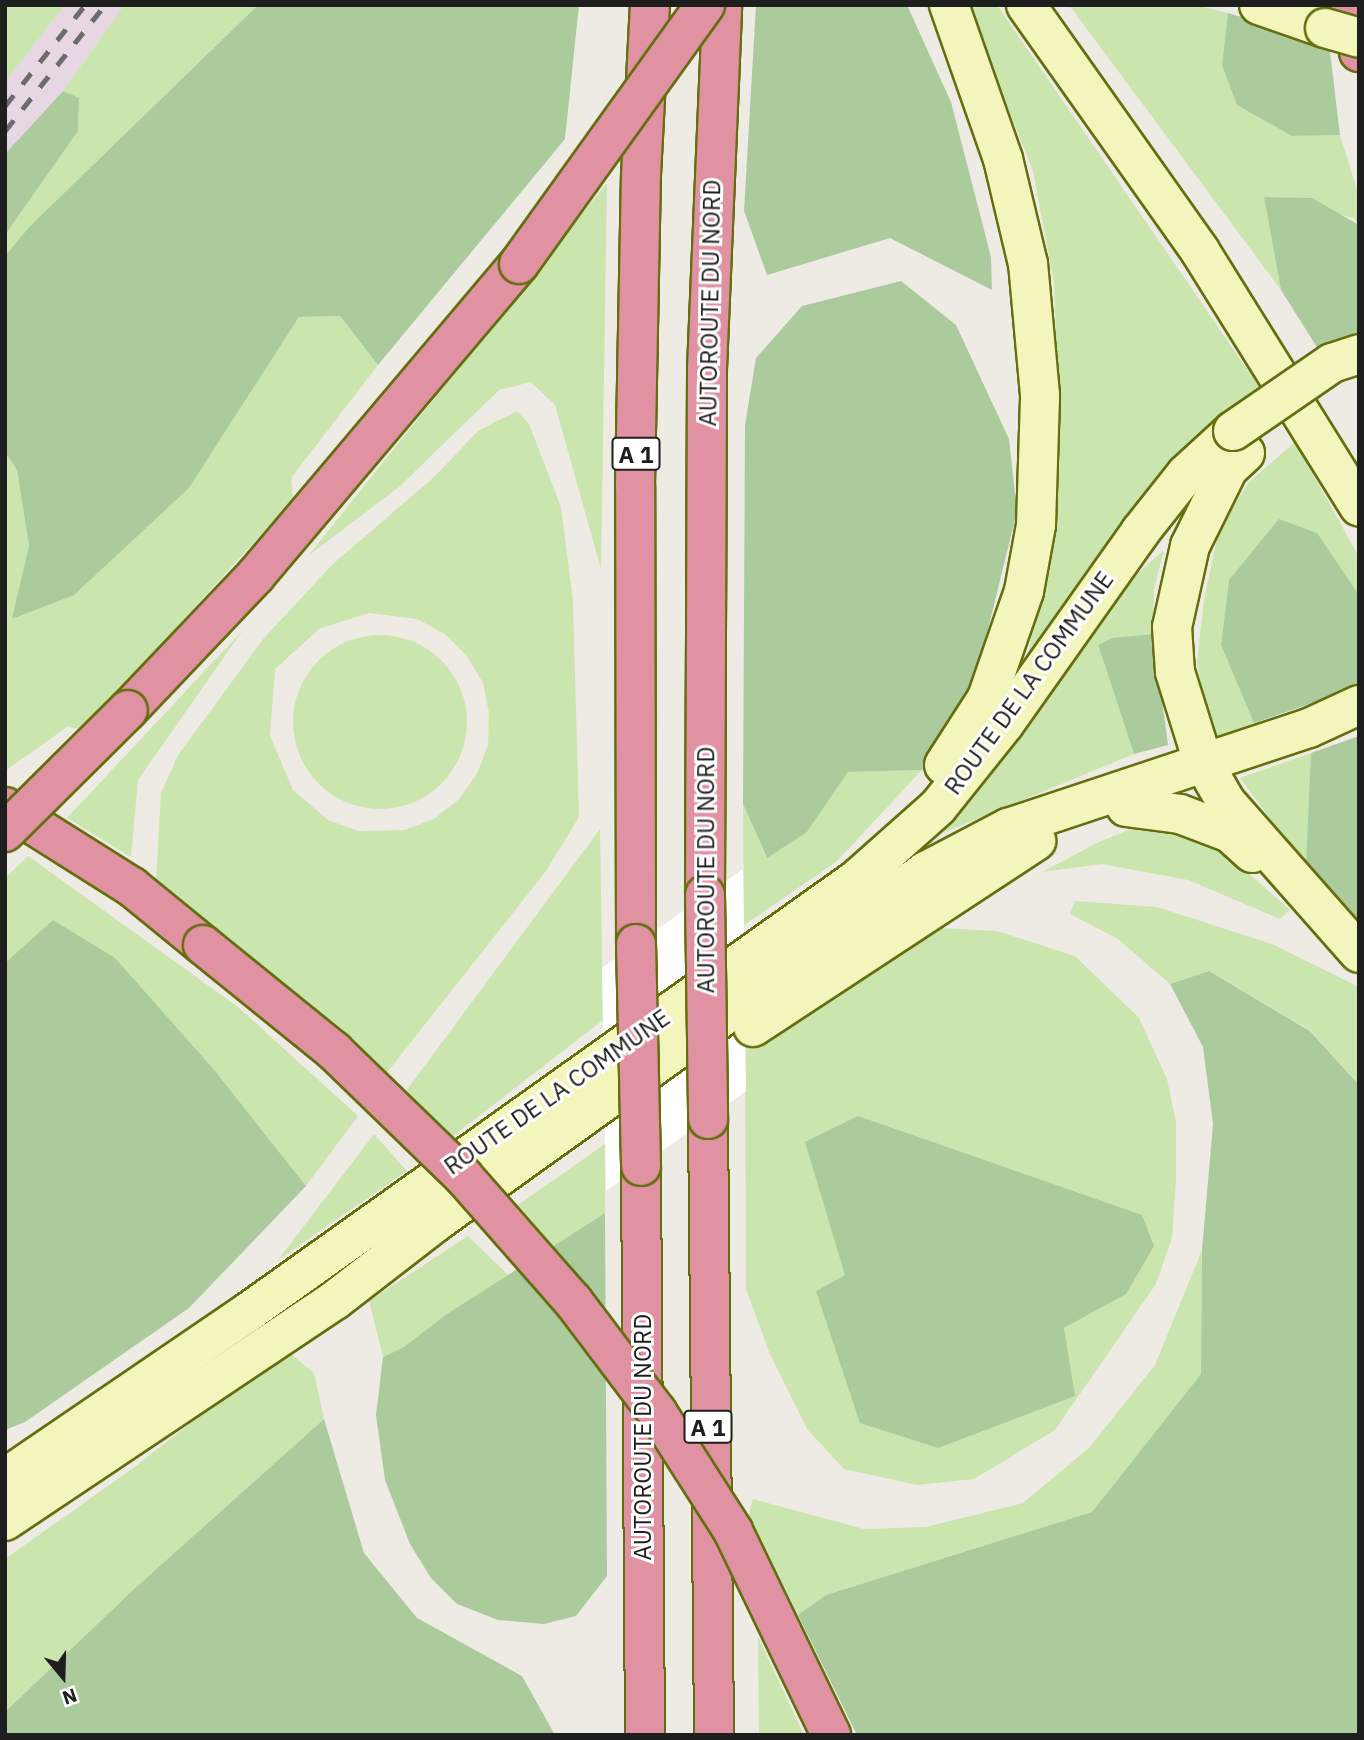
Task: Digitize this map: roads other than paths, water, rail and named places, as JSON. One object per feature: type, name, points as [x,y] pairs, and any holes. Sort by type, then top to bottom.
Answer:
[{"type":"highway","name":"AUTOROUTE DU NORD","points":[[645,1735],[641,1166],[636,944],[635,485],[641,175],[650,5]]},
{"type":"highway","points":[[5,831],[128,710],[240,592],[519,264],[705,5]]},
{"type":"highway","name":"AUTOROUTE DU NORD","points":[[714,1735],[705,895],[707,369],[722,5]]},
{"type":"highway","points":[[1344,24],[1359,52]]},
{"type":"highway","points":[[5,807],[132,887],[334,1051],[463,1176],[572,1301],[657,1412],[733,1531],[831,1735]]},
{"type":"main road","points":[[857,878],[924,793],[987,698],[1024,591],[1036,525],[1040,395],[1028,264],[1003,159],[949,5]]},
{"type":"main road","points":[[1026,5],[1200,251],[1359,506]]},
{"type":"main road","points":[[1054,5],[1254,290],[1359,459]]},
{"type":"main road","points":[[1259,5],[1344,24]]},
{"type":"main road","name":"ROUTE DE LA COMMUNE","points":[[5,1478],[65,1434],[247,1313],[857,878],[937,807],[1005,723],[1140,531],[1186,474],[1239,442],[1332,363],[1359,354]]},
{"type":"main road","points":[[1359,367],[1285,416],[1239,442],[1190,546],[1172,627],[1175,672],[1203,762],[1226,802],[1322,915],[1359,953]]},
{"type":"main road","points":[[13,1518],[335,1300],[436,1222],[926,871],[1008,828],[1309,728],[1359,705]]},
{"type":"main road","points":[[335,1300],[452,1234],[1001,860],[1034,842],[1126,807],[1155,778]]},
{"type":"main road","points":[[1126,807],[1180,814],[1230,833],[1322,915]]},
{"type":"main road","name":"ROUTE DE LA COMMUNE","points":[[5,1460],[65,1434]]},
{"type":"railway","points":[[5,106],[85,5]]},
{"type":"railway","points":[[5,131],[105,5]]}]
